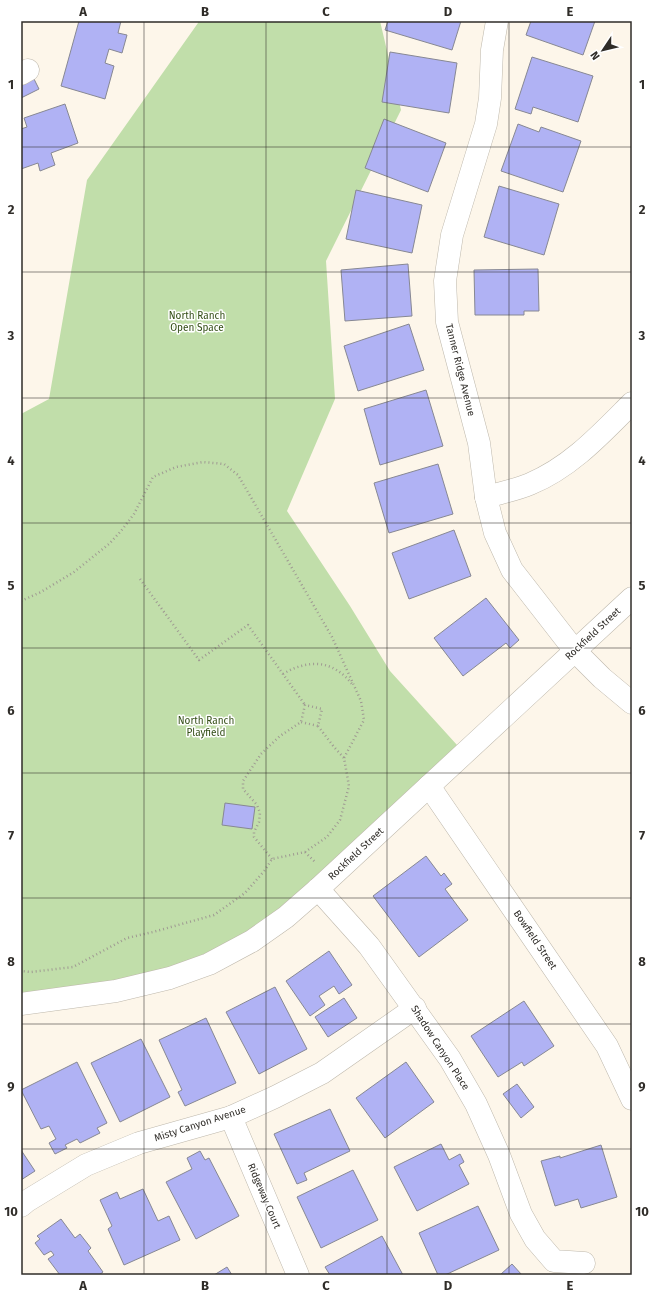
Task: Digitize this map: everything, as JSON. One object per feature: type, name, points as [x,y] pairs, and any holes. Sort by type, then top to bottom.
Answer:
[{"type":"street","name":"Tanner Ridge Avenue","points":[[497,21],[492,50],[490,98],[486,124],[452,235],[445,282],[447,322],[479,443],[486,497],[495,533],[512,570],[576,650],[602,678],[632,703]]},
{"type":"street","points":[[486,497],[530,484],[566,464],[591,444],[632,403]]},
{"type":"street","name":"Rockfield Street","points":[[21,1004],[116,991],[170,978],[209,964],[252,941],[286,917],[318,889],[632,598]]},
{"type":"street","name":"Bowfield Street","points":[[429,786],[607,1046],[632,1099]]},
{"type":"street","name":"Shadow Canyon Place","points":[[318,889],[369,946],[415,1008],[450,1060],[476,1104],[499,1155],[521,1214],[535,1239],[554,1261],[584,1264]]},
{"type":"street","name":"Misty Canyon Avenue","points":[[21,1206],[86,1165],[139,1143],[231,1116],[275,1097],[322,1073],[415,1008]]},
{"type":"street","name":"Ridgeway Court","points":[[231,1116],[298,1275]]},
{"type":"path","points":[[21,601],[41,592],[74,572],[109,544],[122,531],[134,514],[153,477],[176,467],[203,462],[224,464],[238,475],[332,637],[361,701],[364,720],[344,758]]},
{"type":"path","points":[[140,579],[199,660],[248,626],[305,705],[322,708],[318,726]]},
{"type":"path","points":[[283,674],[292,668],[310,664],[325,665],[337,670],[353,684]]},
{"type":"path","points":[[272,859],[254,836],[254,832],[259,822],[260,813],[257,804],[244,789],[243,782],[261,754],[280,736],[301,722],[305,705]]},
{"type":"path","points":[[21,971],[31,972],[73,967],[127,938],[214,915],[245,893],[272,859],[305,852],[327,837],[340,820],[349,786],[344,758],[318,726],[301,722]]},
{"type":"green space","points":[[198,21],[380,21],[401,110],[326,261],[335,399],[287,511],[350,606],[390,671],[457,745],[424,779],[281,910],[247,934],[204,956],[165,971],[111,984],[21,996],[21,414],[49,399],[87,180]]},
{"type":"building","points":[[79,21],[121,21],[118,33],[127,35],[122,53],[109,49],[105,63],[114,66],[105,99],[61,86]]},
{"type":"building","points":[[388,21],[461,21],[452,50],[385,30]]},
{"type":"building","points":[[531,21],[595,21],[583,55],[526,35]]},
{"type":"building","points":[[390,52],[457,63],[449,113],[382,102]]},
{"type":"building","points":[[532,57],[593,76],[578,122],[533,107],[531,114],[515,109]]},
{"type":"building","points":[[31,73],[39,89],[21,98],[21,79]]},
{"type":"building","points":[[65,104],[78,143],[51,153],[55,165],[40,171],[38,163],[21,169],[21,129],[27,127],[24,118]]},
{"type":"building","points":[[384,119],[446,143],[428,192],[365,168]]},
{"type":"building","points":[[518,124],[539,132],[541,127],[581,141],[563,192],[501,171]]},
{"type":"building","points":[[499,186],[559,204],[544,255],[484,237]]},
{"type":"building","points":[[356,190],[422,205],[412,253],[346,239]]},
{"type":"building","points":[[408,264],[412,316],[345,321],[341,270]]},
{"type":"building","points":[[538,269],[539,311],[524,311],[524,315],[475,315],[474,270]]},
{"type":"building","points":[[409,324],[424,370],[358,391],[344,346]]},
{"type":"building","points":[[426,390],[443,446],[380,465],[364,409]]},
{"type":"building","points":[[438,464],[453,514],[389,533],[374,483]]},
{"type":"building","points":[[454,530],[471,576],[409,599],[392,553]]},
{"type":"building","points":[[486,598],[519,640],[510,648],[506,643],[463,676],[434,638]]},
{"type":"building","points":[[225,803],[255,807],[252,829],[222,825]]},
{"type":"building","points":[[426,856],[441,876],[444,873],[452,884],[445,889],[468,920],[419,957],[373,896]]},
{"type":"building","points":[[329,951],[352,985],[339,994],[334,986],[319,996],[325,1005],[310,1016],[286,981]]},
{"type":"building","points":[[275,987],[307,1049],[259,1074],[226,1012]]},
{"type":"building","points":[[344,998],[357,1018],[328,1037],[315,1017]]},
{"type":"building","points":[[524,1001],[554,1046],[524,1066],[522,1062],[498,1077],[471,1036]]},
{"type":"building","points":[[206,1018],[236,1083],[185,1106],[178,1092],[182,1090],[159,1040]]},
{"type":"building","points":[[141,1039],[170,1097],[120,1122],[91,1063]]},
{"type":"building","points":[[77,1062],[107,1123],[97,1128],[100,1133],[80,1143],[77,1139],[65,1145],[67,1148],[55,1154],[49,1143],[56,1139],[49,1126],[41,1129],[21,1090]]},
{"type":"building","points":[[406,1062],[434,1102],[385,1138],[356,1098]]},
{"type":"building","points":[[517,1084],[534,1107],[521,1118],[503,1094]]},
{"type":"building","points":[[330,1109],[350,1151],[304,1173],[307,1180],[297,1184],[274,1134]]},
{"type":"building","points":[[441,1144],[449,1160],[460,1154],[464,1162],[459,1165],[469,1184],[417,1211],[394,1167]]},
{"type":"building","points":[[601,1145],[617,1197],[581,1208],[578,1199],[555,1206],[541,1161],[560,1156],[560,1158]]},
{"type":"building","points":[[21,1150],[35,1171],[21,1180]]},
{"type":"building","points":[[200,1151],[205,1160],[209,1158],[239,1216],[196,1239],[166,1182],[192,1169],[187,1158]]},
{"type":"building","points":[[353,1170],[378,1220],[321,1248],[297,1197]]},
{"type":"building","points":[[143,1189],[158,1221],[169,1216],[180,1240],[124,1265],[108,1229],[112,1226],[100,1200],[117,1192],[120,1199]]},
{"type":"building","points":[[478,1206],[499,1250],[445,1275],[438,1275],[419,1233]]},
{"type":"building","points":[[61,1219],[75,1238],[80,1234],[91,1248],[88,1251],[103,1272],[99,1275],[60,1275],[48,1259],[54,1255],[51,1251],[44,1255],[35,1243],[40,1239],[37,1236]]},
{"type":"building","points":[[382,1236],[403,1275],[330,1275],[325,1267]]},
{"type":"building","points":[[512,1264],[522,1275],[500,1275]]},
{"type":"building","points":[[227,1267],[232,1275],[214,1275]]},
{"type":"park label","name":"North Ranch Open Space","points":[[197,322]]},
{"type":"park label","name":"North Ranch Playfield","points":[[206,726]]}]
